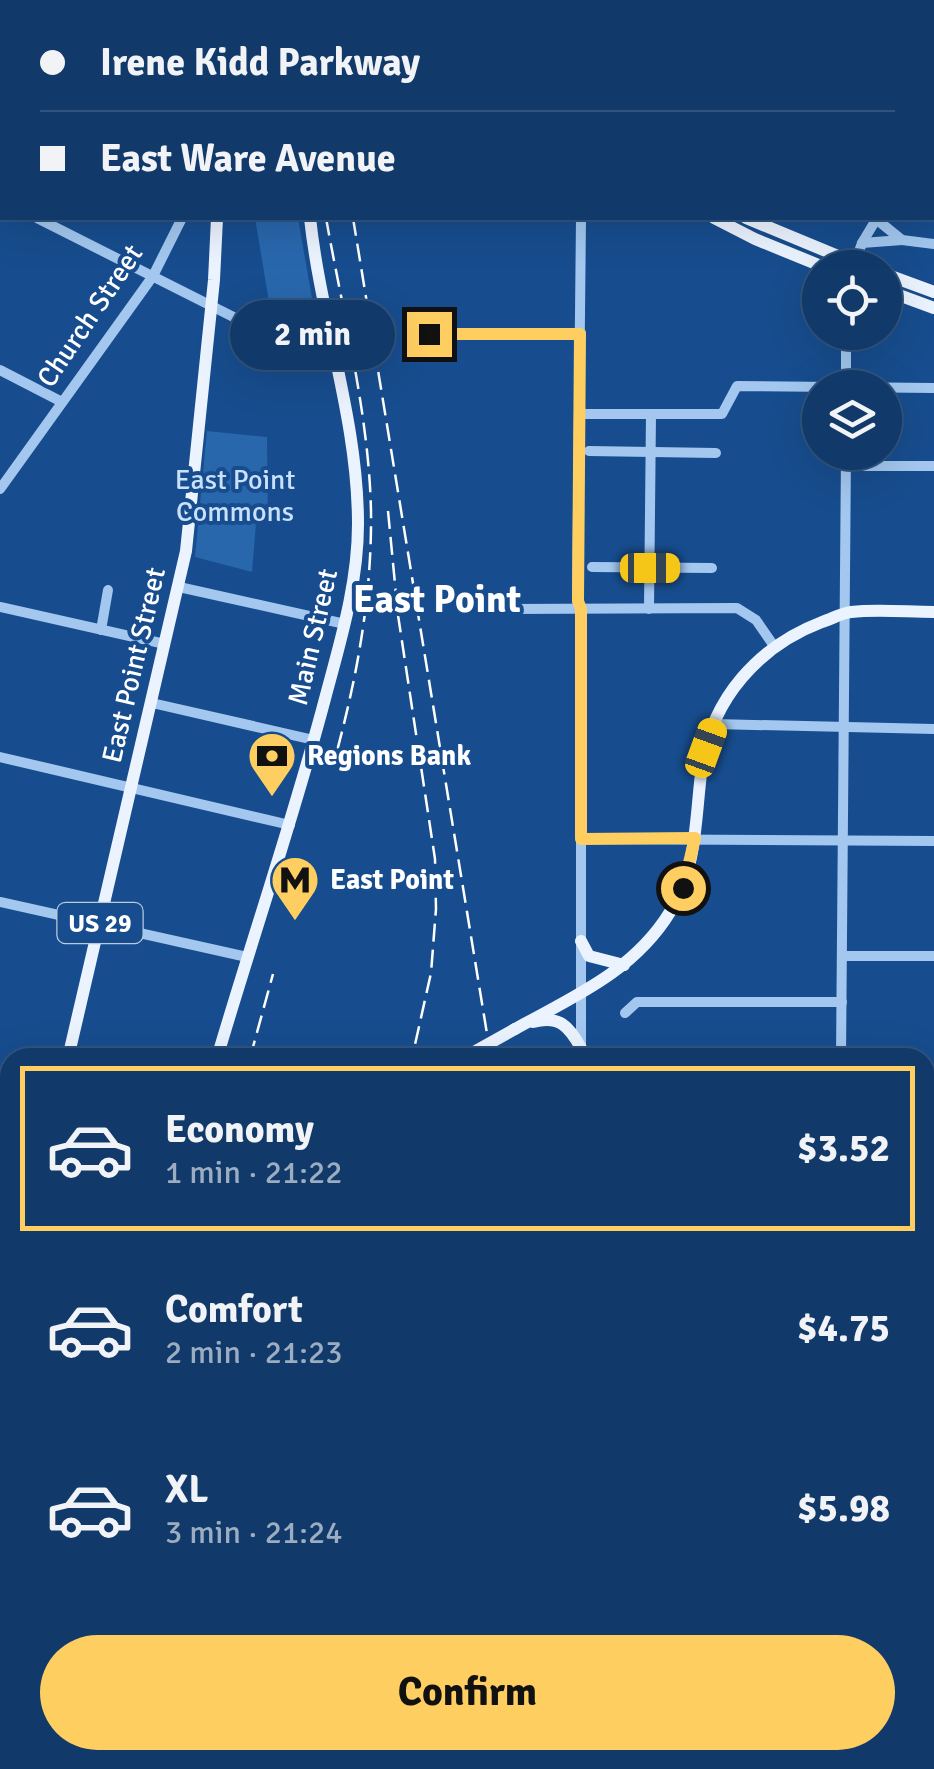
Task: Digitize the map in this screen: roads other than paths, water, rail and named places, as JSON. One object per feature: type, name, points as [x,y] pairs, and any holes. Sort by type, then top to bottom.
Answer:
[{"type":"main road","name":"East Point Street","points":[[70,1048],[186,551],[217,220]]},
{"type":"main road","name":"Main Street","points":[[220,1048],[314,740],[345,624],[356,557],[358,498],[310,220]]},
{"type":"main road","points":[[718,220],[802,258]]},
{"type":"main road","points":[[751,220],[821,250]]},
{"type":"main road","points":[[902,280],[934,292]]},
{"type":"main road","points":[[902,296],[934,308]]},
{"type":"main road","points":[[480,1048],[624,966],[651,939],[673,908],[689,868],[702,766],[714,724],[727,695],[754,663],[774,646],[808,627],[846,612],[934,612]]},
{"type":"main road","points":[[580,941],[589,956],[624,966]]},
{"type":"main road","points":[[518,1027],[546,1018],[557,1020],[570,1029],[579,1048]]},
{"type":"street","points":[[41,220],[278,339],[331,337]]},
{"type":"street","name":"Church Street","points":[[0,489],[152,276],[181,220]]},
{"type":"street","points":[[581,220],[581,1048]]},
{"type":"street","points":[[861,250],[876,220]]},
{"type":"street","points":[[879,220],[902,240]]},
{"type":"street","points":[[862,242],[902,240],[934,244]]},
{"type":"street","points":[[410,334],[580,334]]},
{"type":"street","points":[[0,370],[62,402]]},
{"type":"street","points":[[580,414],[722,414],[737,386],[802,387]]},
{"type":"street","points":[[902,388],[934,388]]},
{"type":"street","points":[[649,608],[651,414]]},
{"type":"street","points":[[589,450],[716,452]]},
{"type":"street","points":[[902,466],[934,466]]},
{"type":"street","points":[[841,1048],[846,470]]},
{"type":"street","points":[[592,567],[712,568]]},
{"type":"street","points":[[179,587],[345,624]]},
{"type":"street","points":[[101,630],[108,590]]},
{"type":"street","points":[[0,607],[165,644]]},
{"type":"street","points":[[492,608],[737,608],[756,620],[774,646]]},
{"type":"street","points":[[152,703],[314,740]]},
{"type":"street","points":[[714,724],[934,729]]},
{"type":"street","points":[[0,757],[290,825]]},
{"type":"street","points":[[581,839],[934,841]]},
{"type":"street","points":[[0,902],[248,958]]},
{"type":"street","points":[[842,956],[934,956]]},
{"type":"street","points":[[625,1013],[636,1002],[842,1002]]},
{"type":"railway","points":[[326,220],[360,401],[371,511],[362,632],[337,751]]},
{"type":"railway","points":[[353,220],[489,1048]]},
{"type":"railway","points":[[388,511],[398,615],[435,859],[431,973],[414,1048]]},
{"type":"railway","points":[[253,1048],[273,974]]},
{"type":"place","name":"Regions Bank","points":[[272,798]]},
{"type":"place","name":"East Point","points":[[295,922]]},
{"type":"district","name":"East Point","points":[[437,599]]},
{"type":"park label","name":"East Point Commons","points":[[235,496]]}]
